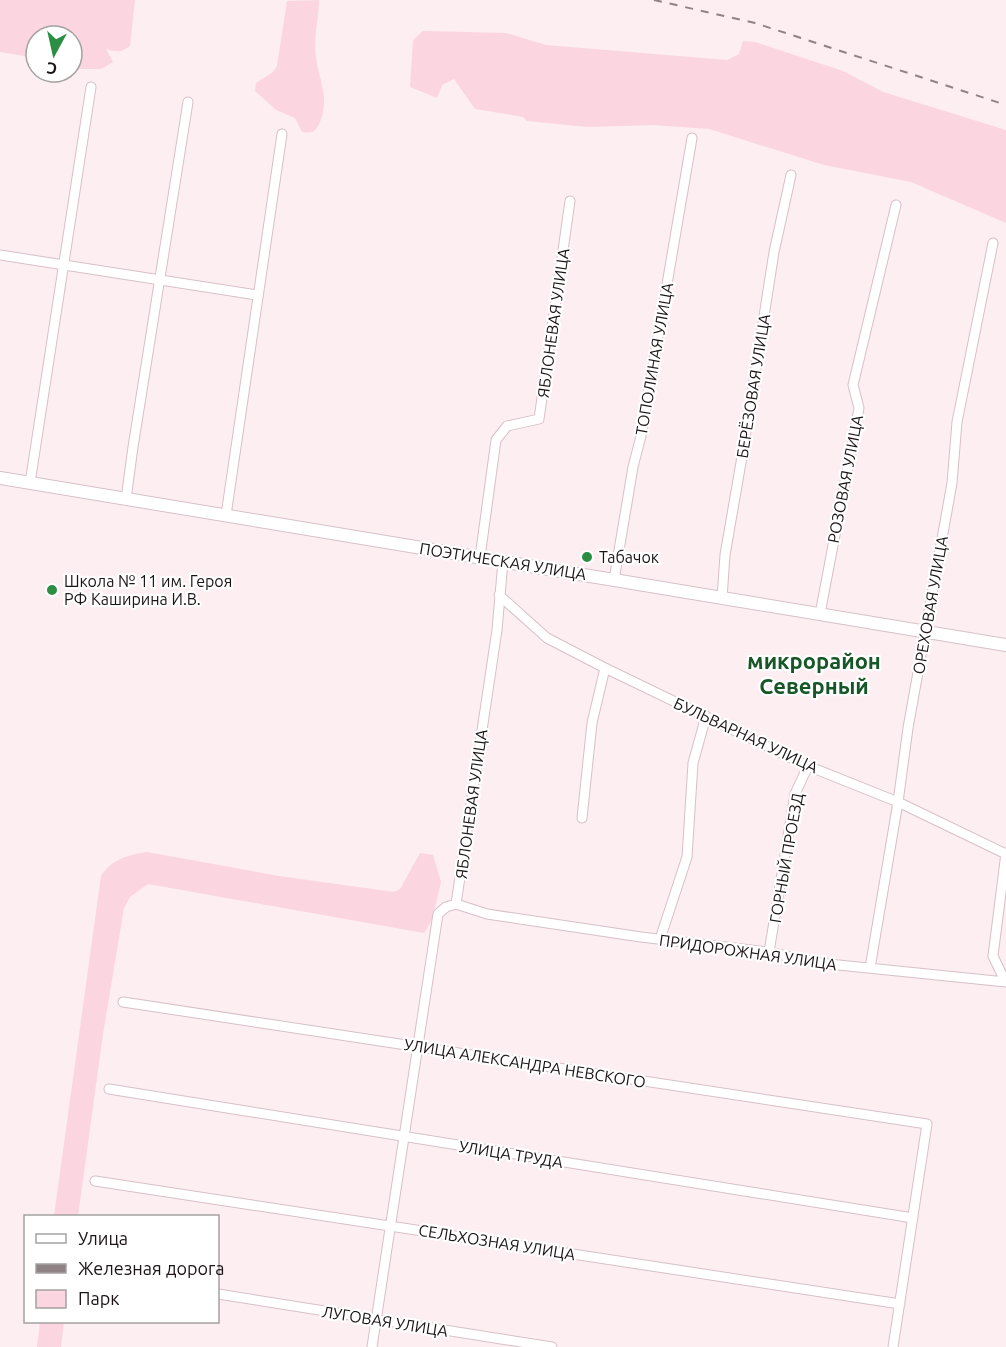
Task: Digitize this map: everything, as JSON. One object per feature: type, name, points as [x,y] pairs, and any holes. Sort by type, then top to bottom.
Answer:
[{"type":"street","points":[[30,483],[92,87]]},
{"type":"street","points":[[126,499],[188,102]]},
{"type":"street","points":[[226,515],[282,134]]},
{"type":"street","name":"ТОПОЛИНАЯ УЛИЦА","points":[[614,580],[692,138]]},
{"type":"street","name":"БЕРЁЗОВАЯ УЛИЦА","points":[[722,598],[725,555],[774,252],[791,175]]},
{"type":"street","name":"ЯБЛОНЕВАЯ УЛИЦА","points":[[480,557],[496,440],[507,426],[539,419],[570,201]]},
{"type":"street","name":"РОЗОВАЯ УЛИЦА","points":[[820,614],[859,408],[853,385],[896,205]]},
{"type":"street","name":"ОРЕХОВАЯ УЛИЦА","points":[[870,968],[908,728],[952,483],[957,422],[993,243]]},
{"type":"street","points":[[0,255],[257,295]]},
{"type":"street","name":"ПОЭТИЧЕСКАЯ УЛИЦА","points":[[0,478],[1006,645]]},
{"type":"street","name":"ЯБЛОНЕВАЯ УЛИЦА","points":[[456,904],[496,630],[503,561]]},
{"type":"street","name":"БУЛЬВАРНАЯ УЛИЦА","points":[[499,595],[547,638],[605,668],[808,766],[898,802],[1006,854]]},
{"type":"street","points":[[582,818],[592,723],[605,668]]},
{"type":"street","points":[[660,939],[687,857],[693,763],[706,716]]},
{"type":"street","name":"ГОРНЫЙ ПРОЕЗД","points":[[770,952],[795,794],[808,766]]},
{"type":"street","points":[[1005,981],[993,956],[1006,854]]},
{"type":"street","points":[[372,1347],[438,914],[446,907],[456,904]]},
{"type":"street","name":"ПРИДОРОЖНАЯ УЛИЦА","points":[[456,904],[488,914],[660,939],[770,952],[819,963],[1005,981]]},
{"type":"street","name":"УЛИЦА АЛЕКСАНДРА НЕВСКОГО","points":[[123,1002],[927,1124],[913,1218]]},
{"type":"street","name":"УЛИЦА ТРУДА","points":[[109,1089],[913,1218]]},
{"type":"street","name":"СЕЛЬХОЗНАЯ УЛИЦА","points":[[95,1181],[900,1304]]},
{"type":"street","points":[[893,1347],[913,1218]]},
{"type":"street","name":"ЛУГОВАЯ УЛИЦА","points":[[219,1294],[552,1347]]},
{"type":"green space","points":[[0,0],[135,0],[130,46],[118,51],[106,49],[113,62],[101,69],[84,69],[84,24],[24,24],[24,56],[0,52]]},
{"type":"green space","points":[[319,0],[315,50],[324,104],[317,128],[305,133],[302,132],[295,118],[276,110],[255,91],[256,83],[273,72],[277,66],[287,1]]},
{"type":"green space","points":[[423,31],[506,33],[546,45],[727,60],[739,54],[743,41],[755,42],[843,71],[883,92],[1006,130],[1006,223],[911,182],[824,165],[709,129],[653,125],[588,127],[527,121],[523,117],[475,109],[454,79],[442,85],[437,98],[410,87],[413,40]]},
{"type":"green space","points":[[147,852],[279,876],[394,892],[400,889],[420,853],[433,855],[441,882],[432,920],[424,933],[148,884],[130,897],[124,908],[103,1034],[78,1215],[54,1215],[101,876],[110,866],[133,855]]},
{"type":"green space","points":[[40,1323],[64,1323],[61,1347],[37,1347]]},
{"type":"railway","points":[[654,0],[755,23],[1006,105]]},
{"type":"place","name":"Табачок","points":[[587,557]]},
{"type":"place","name":"Школа № 11 им. Героя РФ Каширина И.В.","points":[[52,590]]},
{"type":"district","name":"микрорайон Северный","points":[[814,674]]}]
